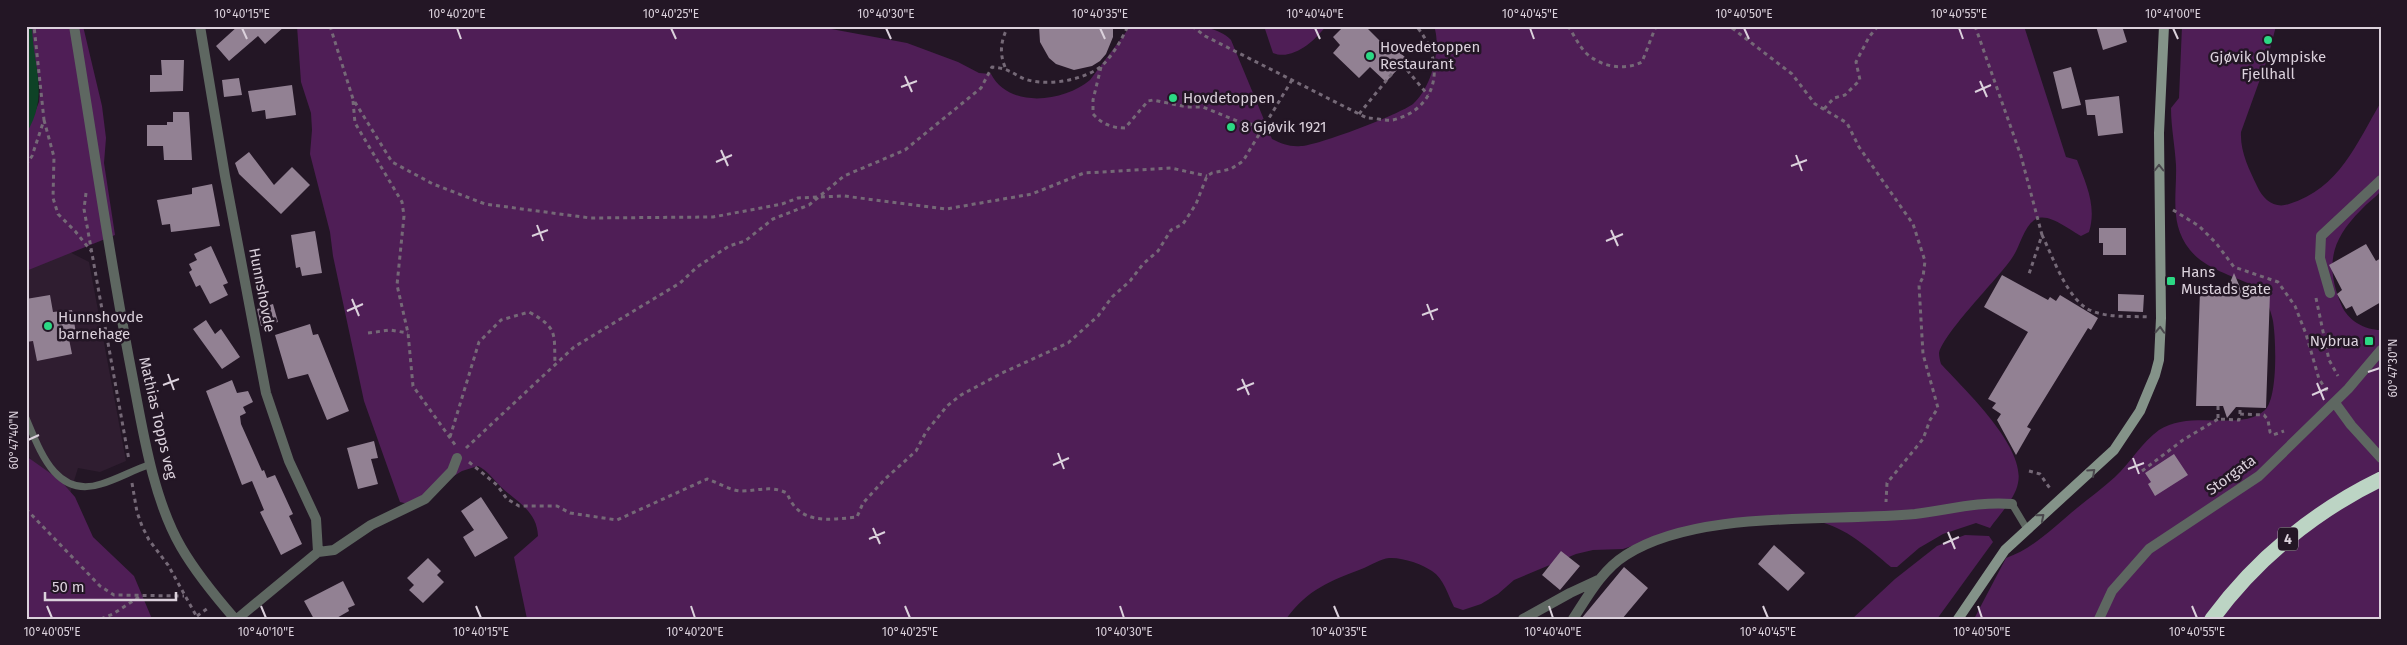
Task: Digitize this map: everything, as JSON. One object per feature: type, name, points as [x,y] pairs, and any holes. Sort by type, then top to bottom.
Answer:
[{"type":"highway","name":"4","points":[[2212,619],[2252,572],[2294,534],[2338,502],[2381,478]]},
{"type":"main road","points":[[1958,619],[2005,550],[2100,465],[2128,431],[2148,394],[2158,360],[2161,318],[2159,133],[2164,26]]},
{"type":"street","name":"Mathias Topps veg","points":[[74,26],[113,278],[151,464],[166,515],[180,546],[201,578],[236,619]]},
{"type":"street","name":"Hunnshovde","points":[[200,26],[225,176],[266,393],[289,461],[316,519],[318,552]]},
{"type":"street","points":[[2330,293],[2320,258],[2321,236],[2381,180]]},
{"type":"street","name":"Storgata","points":[[2099,619],[2112,591],[2150,549],[2259,476],[2335,403],[2381,350]]},
{"type":"street","points":[[2335,403],[2351,426],[2381,458]]},
{"type":"street","points":[[236,619],[318,552],[334,550],[371,524],[425,499],[452,471],[460,456]]},
{"type":"street","points":[[1573,619],[1599,580],[1626,555],[1656,540],[1694,529],[1739,523],[1915,514],[1988,502],[2012,504]]},
{"type":"street","points":[[1524,619],[1570,593],[1599,580]]},
{"type":"lane","points":[[26,418],[48,466],[60,480],[82,487],[99,485],[151,464]]},
{"type":"lane","points":[[2012,504],[2027,529]]},
{"type":"path","points":[[34,26],[44,120],[54,157],[53,198],[58,214],[75,231],[92,253]]},
{"type":"path","points":[[330,26],[353,99],[355,123],[402,202],[404,216],[397,285],[408,333],[413,386],[450,437],[460,456],[497,485],[507,499],[519,506],[557,506],[570,513],[606,516],[617,520],[707,479],[739,491],[755,488],[777,488],[787,493],[791,505],[810,518],[857,517],[864,503],[885,479],[916,451],[926,432],[947,406],[961,395],[1002,373],[1068,343],[1098,316],[1112,297],[1130,281],[1142,264],[1158,252],[1172,230],[1183,224],[1196,204],[1207,176],[1231,169],[1243,161],[1292,80]]},
{"type":"path","points":[[1005,68],[1000,56],[1002,37],[1008,26]]},
{"type":"path","points":[[1128,26],[1101,66],[1092,107],[1097,118],[1111,127],[1126,128],[1148,100],[1153,100],[1187,107],[1203,107],[1237,121],[1263,127]]},
{"type":"path","points":[[1192,26],[1205,36],[1367,118],[1392,120],[1410,113],[1428,95],[1435,81],[1435,62],[1424,36],[1416,26]]},
{"type":"path","points":[[1568,26],[1586,53],[1602,64],[1631,67],[1642,62],[1656,26]]},
{"type":"path","points":[[1721,26],[1733,27],[1792,74],[1815,104],[1847,123],[1859,147],[1913,224],[1925,262],[1923,277],[1919,286],[1923,354],[1938,408],[1930,420],[1923,439],[1887,483],[1887,515]]},
{"type":"path","points":[[1824,108],[1834,98],[1845,96],[1860,80],[1856,62],[1869,37],[1878,26]]},
{"type":"path","points":[[1976,26],[2021,156],[2042,235],[2068,286],[2083,306],[2102,314],[2125,316]]},
{"type":"path","points":[[1359,114],[1403,60]]},
{"type":"path","points":[[1402,64],[1428,95]]},
{"type":"path","points":[[460,456],[468,445],[574,347],[680,283],[697,266],[729,246],[745,241],[773,219],[809,205],[844,176],[905,150],[981,88],[992,67],[1005,68],[1030,81],[1055,82],[1079,77],[1101,66]]},
{"type":"path","points":[[353,99],[392,162],[433,184],[486,204],[590,218],[713,217],[782,204],[798,198],[844,196],[946,209],[1032,194],[1084,174],[1171,168],[1207,176]]},
{"type":"path","points":[[26,165],[32,156],[44,120]]},
{"type":"path","points":[[2173,210],[2199,226],[2216,243],[2234,267],[2278,282],[2295,306],[2319,379],[2327,391]]},
{"type":"path","points":[[2028,277],[2042,235]]},
{"type":"path","points":[[2316,295],[2330,360],[2338,376]]},
{"type":"path","points":[[450,437],[479,342],[501,320],[529,312],[544,321],[554,332],[555,365]]},
{"type":"path","points":[[368,333],[390,330],[408,333]]},
{"type":"path","points":[[2218,406],[2218,419]]},
{"type":"path","points":[[2142,471],[2183,440],[2218,419],[2239,420],[2240,407]]},
{"type":"path","points":[[2240,414],[2264,415],[2268,420],[2268,430],[2273,434],[2281,433],[2290,425]]},
{"type":"path","points":[[2029,470],[2040,474],[2053,493],[2055,504]]},
{"type":"path","points":[[26,509],[100,586],[114,595],[184,596]]},
{"type":"path","points":[[101,619],[113,614],[140,596]]},
{"type":"shaded area","points":[[26,26],[32,26],[39,94],[33,120],[26,134]]},
{"type":"shaded area","points":[[32,26],[83,26],[102,106],[106,138],[104,163],[115,235],[26,271],[26,134],[39,102],[40,90],[32,42]]},
{"type":"shaded area","points":[[297,26],[815,26],[907,43],[958,62],[979,73],[991,74],[999,85],[1010,93],[1023,97],[1038,98],[1066,93],[1090,80],[1129,28],[1134,26],[1199,26],[1222,33],[1231,40],[1272,139],[1286,145],[1297,146],[1310,145],[1358,129],[1413,104],[1425,89],[1433,68],[1437,45],[1434,26],[2024,26],[2066,157],[2077,160],[2087,186],[2092,213],[2089,232],[2081,236],[2047,218],[2041,217],[2032,222],[2025,231],[2012,258],[1961,319],[1943,344],[1939,353],[1941,364],[1978,403],[2003,436],[2013,453],[2018,469],[2018,483],[2010,501],[1990,528],[1976,523],[1943,534],[1919,548],[1897,567],[1891,567],[1865,546],[1838,528],[1817,521],[1685,528],[1623,549],[1593,550],[1576,554],[1514,580],[1498,594],[1481,604],[1463,610],[1454,607],[1443,583],[1432,571],[1412,562],[1389,558],[1320,587],[1303,600],[1286,619],[527,619],[514,557],[538,536],[537,527],[530,513],[488,473],[478,466],[462,471],[408,504],[400,502],[364,401],[333,256],[330,232],[310,154],[311,113],[301,82]]},
{"type":"shaded area","points":[[1264,26],[1326,26],[1316,38],[1302,48],[1295,52],[1280,55],[1273,53]]},
{"type":"shaded area","points":[[2182,26],[2276,26],[2268,57],[2241,132],[2244,153],[2251,173],[2260,191],[2266,199],[2274,204],[2289,204],[2307,197],[2334,176],[2354,149],[2381,102],[2381,191],[2363,207],[2343,232],[2337,243],[2332,265],[2336,290],[2347,315],[2362,326],[2381,330],[2381,619],[1974,619],[2006,558],[2035,543],[2106,485],[2147,440],[2159,430],[2172,424],[2186,421],[2243,419],[2255,416],[2265,410],[2269,403],[2274,381],[2275,341],[2272,317],[2265,298],[2257,287],[2221,272],[2196,257],[2183,240],[2179,230],[2175,198],[2176,165],[2171,108],[2179,98]]},
{"type":"shaded area","points":[[56,245],[89,262],[126,461],[100,472],[78,468],[69,497],[47,490],[26,451],[26,258]]},
{"type":"shaded area","points":[[26,456],[60,480],[75,497],[93,537],[134,576],[152,619],[26,619]]},
{"type":"shaded area","points":[[1965,535],[1989,536],[1993,542],[1937,619],[1852,619],[1895,579],[1937,546]]},
{"type":"building","points":[[238,26],[285,26],[265,44],[258,36],[229,61],[216,46]]},
{"type":"building","points":[[1039,26],[1113,26],[1113,37],[1106,54],[1100,61],[1092,66],[1074,70],[1056,64],[1049,58],[1040,42]]},
{"type":"building","name":"Hovedetoppen Restaurant","points":[[1344,26],[1365,26],[1391,52],[1395,48],[1407,59],[1386,82],[1370,67],[1359,78],[1333,53],[1340,45],[1333,37]]},
{"type":"building","points":[[2096,26],[2122,26],[2127,42],[2103,50]]},
{"type":"building","points":[[161,60],[184,60],[183,91],[150,92],[150,75],[162,75]]},
{"type":"building","points":[[2071,67],[2081,105],[2062,109],[2053,72]]},
{"type":"building","points":[[239,78],[242,95],[224,97],[222,80]]},
{"type":"building","points":[[292,85],[296,115],[266,119],[265,110],[252,112],[248,91]]},
{"type":"building","points":[[2119,96],[2123,133],[2098,136],[2095,115],[2087,115],[2085,100]]},
{"type":"building","points":[[173,112],[189,112],[192,160],[164,160],[163,146],[147,146],[147,125],[167,125],[167,122],[173,122]]},
{"type":"building","points":[[249,152],[274,185],[292,167],[310,185],[281,214],[239,174],[235,163]]},
{"type":"building","points":[[212,184],[220,226],[171,232],[170,224],[162,225],[157,200],[192,194],[192,188]]},
{"type":"building","points":[[2099,228],[2126,228],[2126,255],[2103,255],[2103,243],[2099,243]]},
{"type":"building","points":[[315,231],[322,273],[302,276],[300,267],[296,268],[291,235]]},
{"type":"building","points":[[2366,244],[2376,261],[2381,258],[2381,302],[2357,316],[2352,306],[2346,309],[2337,294],[2342,290],[2329,265]]},
{"type":"building","points":[[211,246],[228,283],[223,285],[228,295],[210,304],[200,285],[196,287],[189,272],[192,270],[189,264],[197,260],[194,254]]},
{"type":"building","points":[[2234,273],[2242,292],[2270,293],[2266,408],[2236,407],[2227,418],[2223,406],[2196,406],[2200,291],[2226,292]]},
{"type":"building","points":[[2002,275],[2048,300],[2050,297],[2056,301],[2060,295],[2098,318],[2091,330],[2088,328],[2027,427],[2031,429],[2016,455],[1997,420],[2001,414],[1992,408],[1996,403],[1988,399],[2028,332],[1984,307]]},
{"type":"building","points":[[2118,294],[2144,295],[2143,312],[2118,311]]},
{"type":"building","points":[[50,295],[53,312],[72,310],[76,333],[68,334],[72,354],[37,361],[33,341],[26,342],[26,299]]},
{"type":"building","points":[[273,304],[278,322],[261,326],[257,309]]},
{"type":"building","points":[[206,320],[215,334],[221,329],[240,357],[222,369],[193,329]]},
{"type":"building","points":[[310,324],[313,335],[318,334],[349,411],[327,420],[308,374],[288,379],[275,335]]},
{"type":"building","points":[[232,380],[237,393],[248,391],[253,402],[243,407],[246,413],[240,416],[241,424],[262,471],[264,470],[267,478],[275,475],[293,514],[289,516],[302,544],[281,555],[260,512],[264,510],[252,481],[242,485],[206,391]]},
{"type":"building","points":[[374,441],[378,458],[371,459],[378,484],[358,489],[347,448]]},
{"type":"building","points":[[2174,454],[2188,475],[2155,496],[2148,484],[2151,482],[2145,473]]},
{"type":"building","points":[[481,497],[508,538],[475,557],[463,537],[474,530],[461,511]]},
{"type":"building","points":[[1774,545],[1805,573],[1788,591],[1758,564]]},
{"type":"building","points":[[1561,551],[1580,566],[1560,590],[1542,575]]},
{"type":"building","points":[[428,558],[441,571],[437,575],[444,582],[423,603],[409,590],[414,585],[407,578]]},
{"type":"building","points":[[1624,567],[1648,588],[1622,619],[1581,619]]},
{"type":"building","points":[[343,581],[355,605],[348,608],[349,611],[335,619],[314,619],[304,601]]},
{"type":"place","name":"Gjøvik Olympiske Fjellhall","points":[[2268,40]]},
{"type":"place","name":"Hovedetoppen Restaurant","points":[[1370,56]]},
{"type":"place","name":"Hovdetoppen","points":[[1173,98]]},
{"type":"place","name":"8 Gjøvik 1921","points":[[1231,127]]},
{"type":"place","name":"Hans Mustads gate","points":[[2171,281]]},
{"type":"place","name":"Hunnshovde barnehage","points":[[48,326]]},
{"type":"place","name":"Nybrua","points":[[2369,341]]}]
